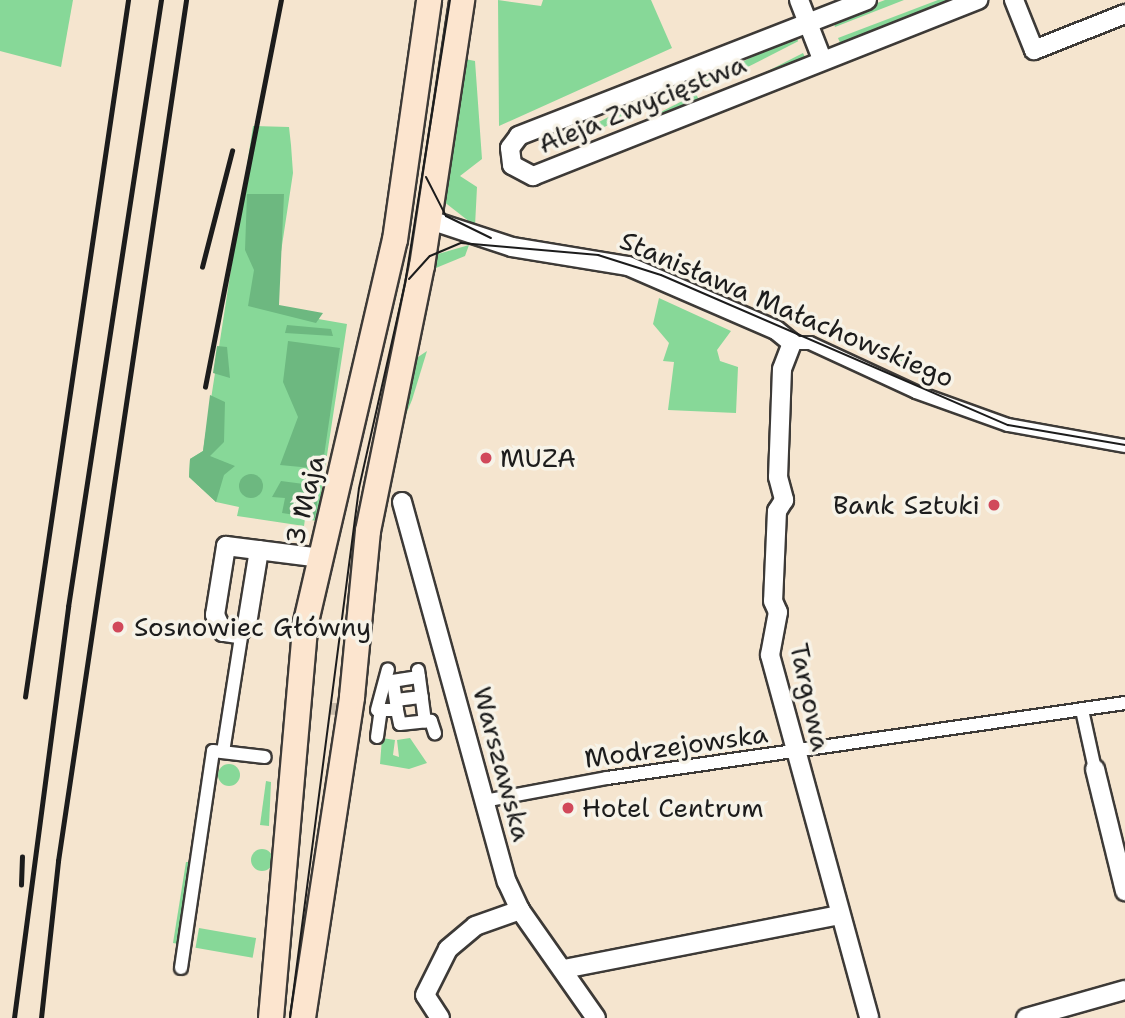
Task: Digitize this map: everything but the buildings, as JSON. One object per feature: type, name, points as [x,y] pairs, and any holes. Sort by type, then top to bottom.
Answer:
[{"type":"main road","name":"3 Maja","points":[[271,1018],[286,894],[295,705],[321,558],[396,240],[429,0]]},
{"type":"main road","points":[[303,1018],[350,711],[368,531],[429,220],[461,0]]},
{"type":"street","points":[[799,0],[822,59]]},
{"type":"street","name":"Aleja Zwycięstwa","points":[[867,0],[519,136],[510,162],[533,176],[822,59],[978,0]]},
{"type":"street","points":[[1014,0],[1034,50],[1125,14]]},
{"type":"street","name":"Stanisława Małachowskiego","points":[[429,220],[512,247],[628,266],[776,330],[792,344],[810,343],[986,418],[1125,446]]},
{"type":"street","name":"Targowa","points":[[792,344],[782,369],[778,477],[784,488],[777,510],[773,601],[778,612],[770,655],[793,752],[869,1018]]},
{"type":"street","name":"Warszawska","points":[[402,502],[484,802],[520,910],[596,1018]]},
{"type":"street","points":[[242,631],[223,632],[216,622],[226,545],[321,558]]},
{"type":"street","points":[[223,752],[242,631],[259,550]]},
{"type":"street","points":[[389,677],[419,673],[422,697],[435,733]]},
{"type":"street","points":[[389,677],[400,724],[428,718]]},
{"type":"street","points":[[377,737],[379,710],[389,677]]},
{"type":"street","points":[[379,710],[422,697]]},
{"type":"street","name":"Modrzejowska","points":[[484,802],[793,752],[1125,703]]},
{"type":"street","points":[[1082,710],[1125,891]]},
{"type":"street","points":[[181,968],[213,751],[265,757]]},
{"type":"street","points":[[440,1018],[425,995],[458,938],[520,910]]},
{"type":"street","points":[[564,969],[839,915]]},
{"type":"street","points":[[1026,1018],[1125,990]]},
{"type":"green space","points":[[0,0],[73,0],[61,67],[0,51]]},
{"type":"green space","points":[[498,0],[541,6],[543,0],[651,0],[672,48],[499,126]]},
{"type":"green space","points":[[885,0],[904,0],[835,27],[833,20]]},
{"type":"green space","points":[[938,0],[957,0],[841,45],[838,38]]},
{"type":"green space","points":[[795,35],[798,41],[702,90],[699,84]]},
{"type":"green space","points":[[803,53],[806,59],[710,108],[707,102]]},
{"type":"green space","points":[[465,59],[475,61],[482,159],[460,176],[477,187],[475,226],[443,201]]},
{"type":"green space","points":[[689,76],[692,82],[566,147],[562,140]]},
{"type":"green space","points":[[696,94],[699,100],[573,165],[569,158]]},
{"type":"green space","points":[[253,126],[289,127],[291,145],[293,173],[272,311],[347,324],[317,521],[305,519],[304,526],[237,516],[239,507],[216,502],[189,477],[190,459],[203,451]]},
{"type":"green space","points":[[247,194],[284,194],[279,305],[323,313],[316,323],[248,306],[254,270],[245,250]]},
{"type":"green space","points":[[469,245],[465,256],[431,270],[438,254]]},
{"type":"green space","points":[[659,298],[731,331],[717,350],[720,361],[738,367],[736,413],[668,410],[674,362],[663,361],[669,343],[653,324]]},
{"type":"green space","points":[[287,325],[331,329],[333,336],[285,333]]},
{"type":"green space","points":[[862,336],[905,356],[901,364],[858,344]]},
{"type":"green space","points":[[288,341],[340,348],[322,469],[280,465],[298,417],[283,382]]},
{"type":"green space","points":[[217,346],[227,347],[230,378],[213,373]]},
{"type":"green space","points":[[427,351],[412,400],[401,426],[415,359]]},
{"type":"green space","points":[[210,395],[225,402],[224,442],[210,456],[235,466],[224,475],[216,502],[189,477],[190,459],[203,451]]},
{"type":"green space","points":[[251,474],[260,477],[263,486],[260,495],[251,498],[242,495],[239,486],[242,477]]},
{"type":"green space","points":[[281,481],[319,486],[315,518],[282,513],[285,498],[272,497]]},
{"type":"green space","points":[[382,738],[395,740],[393,755],[399,757],[397,740],[410,738],[427,763],[409,769],[380,764]]},
{"type":"green space","points":[[229,764],[237,767],[240,775],[237,783],[229,786],[221,783],[218,775],[221,767]]},
{"type":"green space","points":[[266,781],[271,782],[269,826],[260,825]]},
{"type":"green space","points":[[262,849],[270,852],[273,860],[270,868],[262,871],[254,868],[251,860],[254,852]]},
{"type":"green space","points":[[186,862],[191,862],[179,944],[173,943]]},
{"type":"green space","points":[[199,928],[256,938],[253,958],[196,948]]},
{"type":"tunnel","points":[[335,715],[336,703]]},
{"type":"tram line","points":[[290,1018],[359,488],[405,284],[450,0]]},
{"type":"tram line","points":[[426,177],[446,216],[491,238]]},
{"type":"tram line","points":[[409,279],[430,256],[461,243],[598,255],[661,275],[1008,425],[1125,445]]},
{"type":"railway","points":[[25,697],[128,0]]},
{"type":"railway","points":[[14,1018],[68,607],[161,0]]},
{"type":"railway","points":[[41,1018],[58,861],[186,0]]},
{"type":"railway","points":[[205,387],[281,0]]},
{"type":"railway","points":[[202,267],[232,151]]},
{"type":"railway","points":[[21,885],[22,857]]},
{"type":"place","name":"MUZA","points":[[486,458]]},
{"type":"place","name":"Bank Sztuki","points":[[994,505]]},
{"type":"place","name":"Sosnowiec Główny","points":[[118,627]]},
{"type":"place","name":"Hotel Centrum","points":[[568,808]]}]
